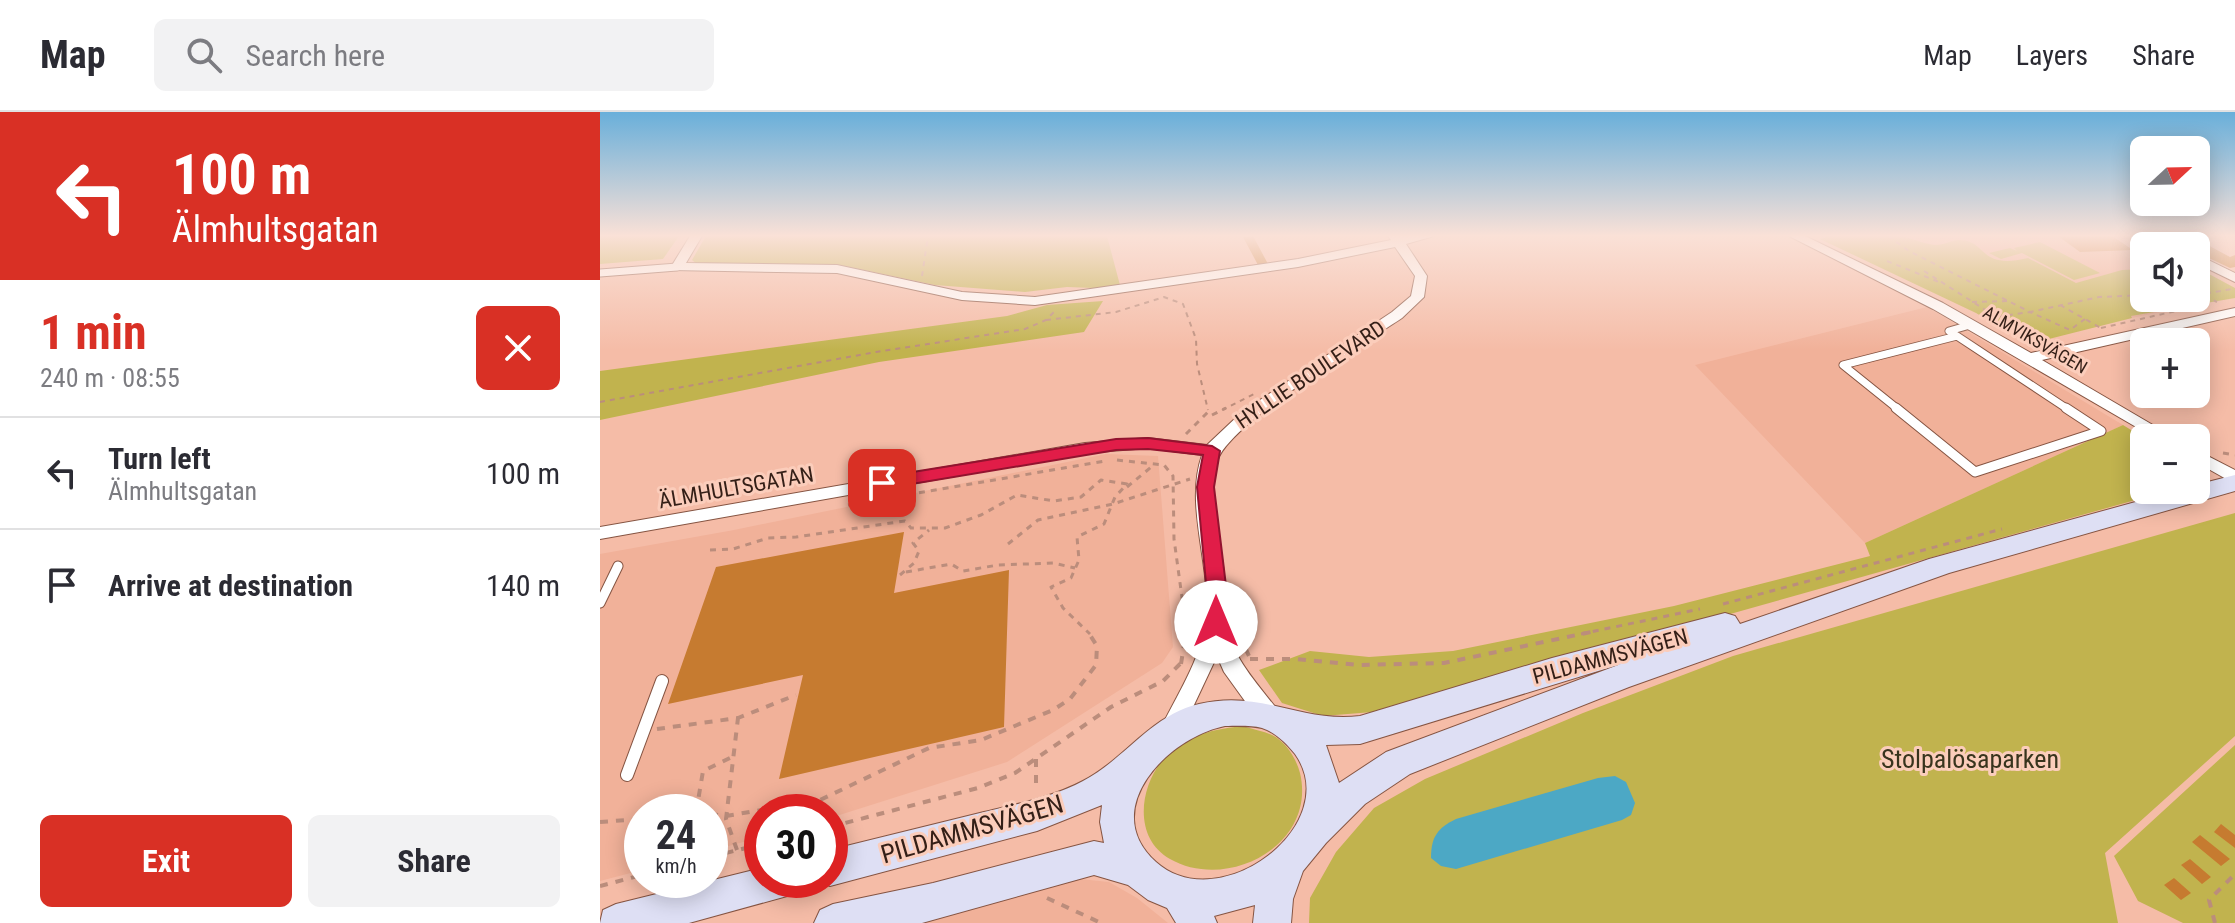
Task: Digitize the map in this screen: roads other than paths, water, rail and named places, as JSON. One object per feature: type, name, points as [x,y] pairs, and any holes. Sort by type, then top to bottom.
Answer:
[{"type":"main road","name":"PILDAMMSVÄGEN","points":[[848,863],[1037,815],[1096,792],[1158,741],[1196,718],[1225,712],[1273,717],[1337,733],[1360,730],[1552,671],[1943,565],[2235,481]]},
{"type":"main road","name":"PILDAMMSVÄGEN","points":[[833,923],[933,902],[1094,858],[1135,869],[1189,909],[1208,898],[1237,894],[1264,883],[1287,866],[1314,829],[1374,776],[1432,748],[1618,678],[1943,565]]},
{"type":"main road","name":"PILDAMMSVÄGEN","points":[[1273,717],[1298,733],[1313,753],[1322,776],[1322,802],[1314,829]]},
{"type":"main road","points":[[1135,869],[1123,847],[1118,822],[1121,797],[1131,772],[1158,741]]},
{"type":"main road","points":[[1272,923],[1274,899],[1287,866]]},
{"type":"main road","points":[[616,923],[744,890]]},
{"type":"street","points":[[859,274],[1010,302],[1058,299],[1226,274]]},
{"type":"street","name":"HYLLIE BOULEVARD","points":[[1212,451],[1230,429],[1248,415],[1409,305],[1420,290],[1420,274]]},
{"type":"street","name":"ALMVIKSVÄGEN","points":[[1873,274],[1927,300],[2142,424]]},
{"type":"street","points":[[2026,359],[2235,312]]},
{"type":"street","name":"ÄLMHULTSGATAN","points":[[600,533],[856,480],[1085,448],[1148,443],[1212,451]]},
{"type":"street","points":[[1212,451],[1206,487],[1217,594],[1241,663],[1273,717]]},
{"type":"street","points":[[2210,464],[2235,481]]},
{"type":"street","points":[[1158,741],[1191,667],[1225,623]]},
{"type":"lane","points":[[1957,336],[1843,365],[1975,472],[2101,431],[2035,388],[1957,336],[1949,331],[1970,325]]},
{"type":"lane","points":[[600,603],[618,566]]},
{"type":"lane","points":[[627,775],[662,681]]},
{"type":"water","points":[[1615,776],[1626,782],[1635,803],[1631,815],[1622,820],[1456,869],[1441,866],[1431,858],[1432,844],[1437,834],[1456,819],[1598,778]]},
{"type":"park label","name":"Stolpalösaparken","points":[[1970,759]]}]
